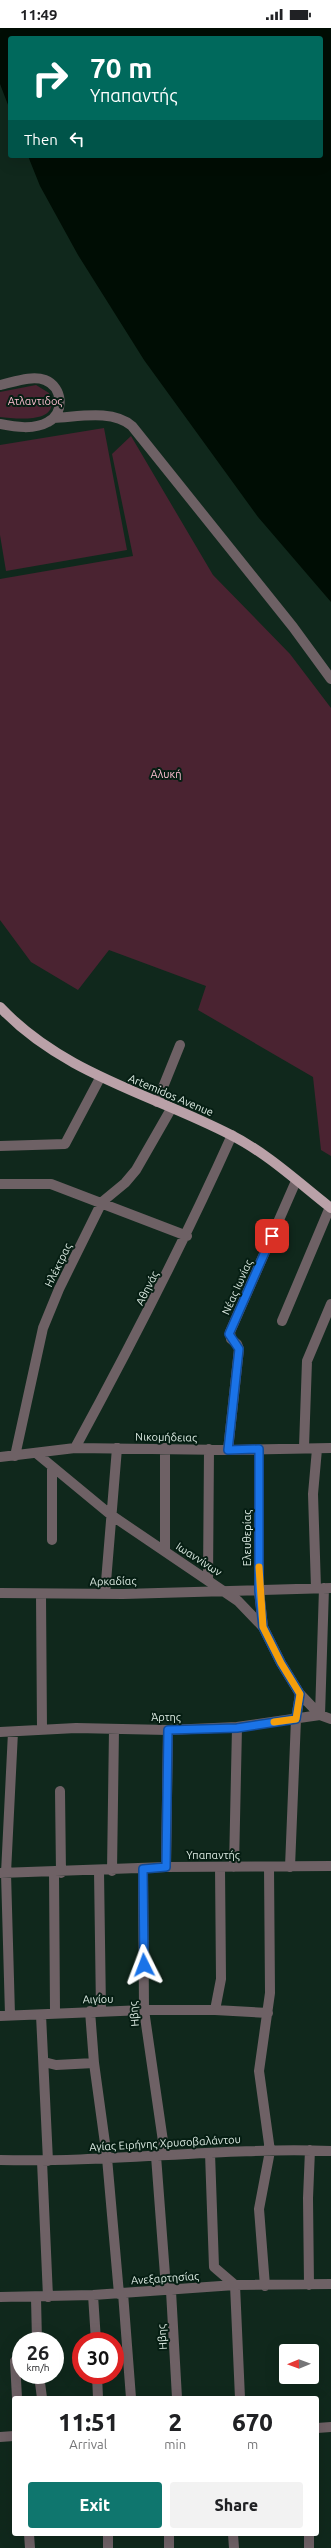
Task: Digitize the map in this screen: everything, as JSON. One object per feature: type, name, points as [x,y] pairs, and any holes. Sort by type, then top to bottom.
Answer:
[{"type":"main road","name":"Artemidos Avenue","points":[[0,1007],[40,1042],[100,1078],[232,1135],[331,1208]]},
{"type":"street","points":[[0,385],[29,379],[46,380],[57,391],[60,398],[58,412],[54,418]]},
{"type":"street","points":[[0,424],[18,428],[36,426],[54,418],[112,416],[132,426],[293,627],[331,679]]},
{"type":"street","points":[[157,1102],[180,1045]]},
{"type":"street","points":[[0,1146],[62,1146],[68,1142],[100,1078]]},
{"type":"street","name":"Ηλέκτρας","points":[[16,1456],[43,1328],[59,1289],[102,1202],[125,1183],[136,1170],[171,1109]]},
{"type":"street","name":"Αθηνάς","points":[[75,1448],[144,1322],[187,1236],[232,1135]]},
{"type":"street","name":"Νέας Ιωνίας","points":[[228,1450],[239,1349],[237,1344],[230,1337],[296,1181]]},
{"type":"street","points":[[0,1184],[51,1184],[102,1202],[187,1236]]},
{"type":"street","points":[[282,1321],[331,1208]]},
{"type":"street","points":[[304,1447],[307,1361],[331,1304]]},
{"type":"street","name":"Νικομήδειας","points":[[0,1457],[75,1448],[228,1450],[304,1447],[331,1448]]},
{"type":"street","points":[[105,1594],[117,1448]]},
{"type":"street","points":[[165,1448],[165,1551]]},
{"type":"street","points":[[317,1448],[313,1494],[324,1588],[320,1715]]},
{"type":"street","points":[[208,1580],[209,1449]]},
{"type":"street","name":"Ελευθερίας","points":[[259,1449],[259,1591],[263,1627]]},
{"type":"street","name":"Ιωαννίνων","points":[[36,1453],[111,1515],[208,1580],[226,1590],[263,1627],[281,1663],[300,1694],[320,1715]]},
{"type":"street","points":[[52,1467],[52,1540]]},
{"type":"street","points":[[259,1591],[324,1588]]},
{"type":"street","name":"Αρκαδίας","points":[[0,1593],[41,1595],[226,1590],[259,1591]]},
{"type":"street","points":[[41,1595],[42,1730]]},
{"type":"street","points":[[290,1867],[296,1719],[300,1694]]},
{"type":"street","name":"Άρτης","points":[[0,1732],[42,1730],[168,1730],[237,1728],[320,1715],[331,1719]]},
{"type":"street","points":[[234,1867],[237,1728]]},
{"type":"street","points":[[112,1870],[114,1729]]},
{"type":"street","points":[[166,1867],[168,1730]]},
{"type":"street","points":[[5,2016],[3,1873],[13,1732]]},
{"type":"street","points":[[55,2013],[60,1791]]},
{"type":"street","name":"Υπαπαντής","points":[[3,1873],[99,1871],[166,1867],[331,1866]]},
{"type":"street","points":[[215,2010],[220,1979],[220,1867]]},
{"type":"street","points":[[265,2286],[259,2209],[270,2151],[259,2071],[264,2028],[268,2013],[269,1867]]},
{"type":"street","name":"Ηβης","points":[[143,1869],[144,2010],[160,2156],[165,2275],[171,2291],[177,2396]]},
{"type":"street","points":[[99,1871],[101,2011]]},
{"type":"street","name":"Αιγίου","points":[[5,2016],[90,2011],[144,2010],[215,2010],[268,2013]]},
{"type":"street","points":[[90,2011],[94,2063],[107,2158],[131,2396]]},
{"type":"street","points":[[41,2015],[44,2062],[48,2297]]},
{"type":"street","points":[[44,2062],[56,2065],[94,2063]]},
{"type":"street","points":[[309,2285],[308,2198],[310,2150]]},
{"type":"street","name":"Αγίας Ειρήνης Χρυσοβαλάντου","points":[[0,2160],[45,2161],[210,2153],[310,2150],[331,2151]]},
{"type":"street","points":[[210,2153],[216,2286]]},
{"type":"street","points":[[214,2267],[235,2285],[240,2396]]},
{"type":"street","name":"Ανεξαρτησίας","points":[[0,2297],[36,2298],[93,2296],[235,2285],[265,2286],[331,2284]]},
{"type":"street","points":[[93,2296],[95,2332]]},
{"type":"street","points":[[36,2298],[37,2332]]},
{"type":"street","points":[[16,2384],[17,2396]]},
{"type":"street","points":[[40,2384],[42,2396]]},
{"type":"street","points":[[97,2384],[98,2396]]},
{"type":"street","points":[[319,2428],[331,2427]]},
{"type":"street","points":[[0,2437],[12,2436]]},
{"type":"street","points":[[30,2536],[30,2548]]},
{"type":"street","points":[[108,2536],[108,2548]]},
{"type":"street","points":[[169,2536],[170,2548]]},
{"type":"street","points":[[233,2536],[234,2548]]},
{"type":"street","points":[[309,2536],[310,2548]]},
{"type":"green space","name":"Ατλαντιδος","points":[[36,385],[49,393],[52,403],[50,410],[44,415],[36,417],[0,417],[0,392]]},
{"type":"green space","points":[[104,428],[127,550],[6,571],[0,535],[0,445]]},
{"type":"green space","name":"Αλυκή","points":[[131,436],[213,575],[290,654],[331,708],[331,1156],[321,1150],[313,1077],[198,1010],[206,986],[109,950],[78,990],[31,962],[0,920],[0,579],[133,556],[112,454]]},
{"type":"shaded area","points":[[0,28],[331,28],[331,602],[258,517],[144,360],[78,255],[40,186],[29,158],[323,158],[323,36],[8,36],[8,105],[0,84]]},
{"type":"slow traffic","points":[[259,1567],[259,1591],[263,1627],[281,1663],[300,1694],[296,1719],[274,1722]]},
{"type":"route","points":[[144,1965],[141,1925],[143,1869],[166,1867],[165,1817],[168,1730],[237,1728],[296,1719],[300,1694],[281,1663],[263,1627],[259,1591],[259,1449],[228,1450],[239,1349],[229,1334],[272,1236]]}]
